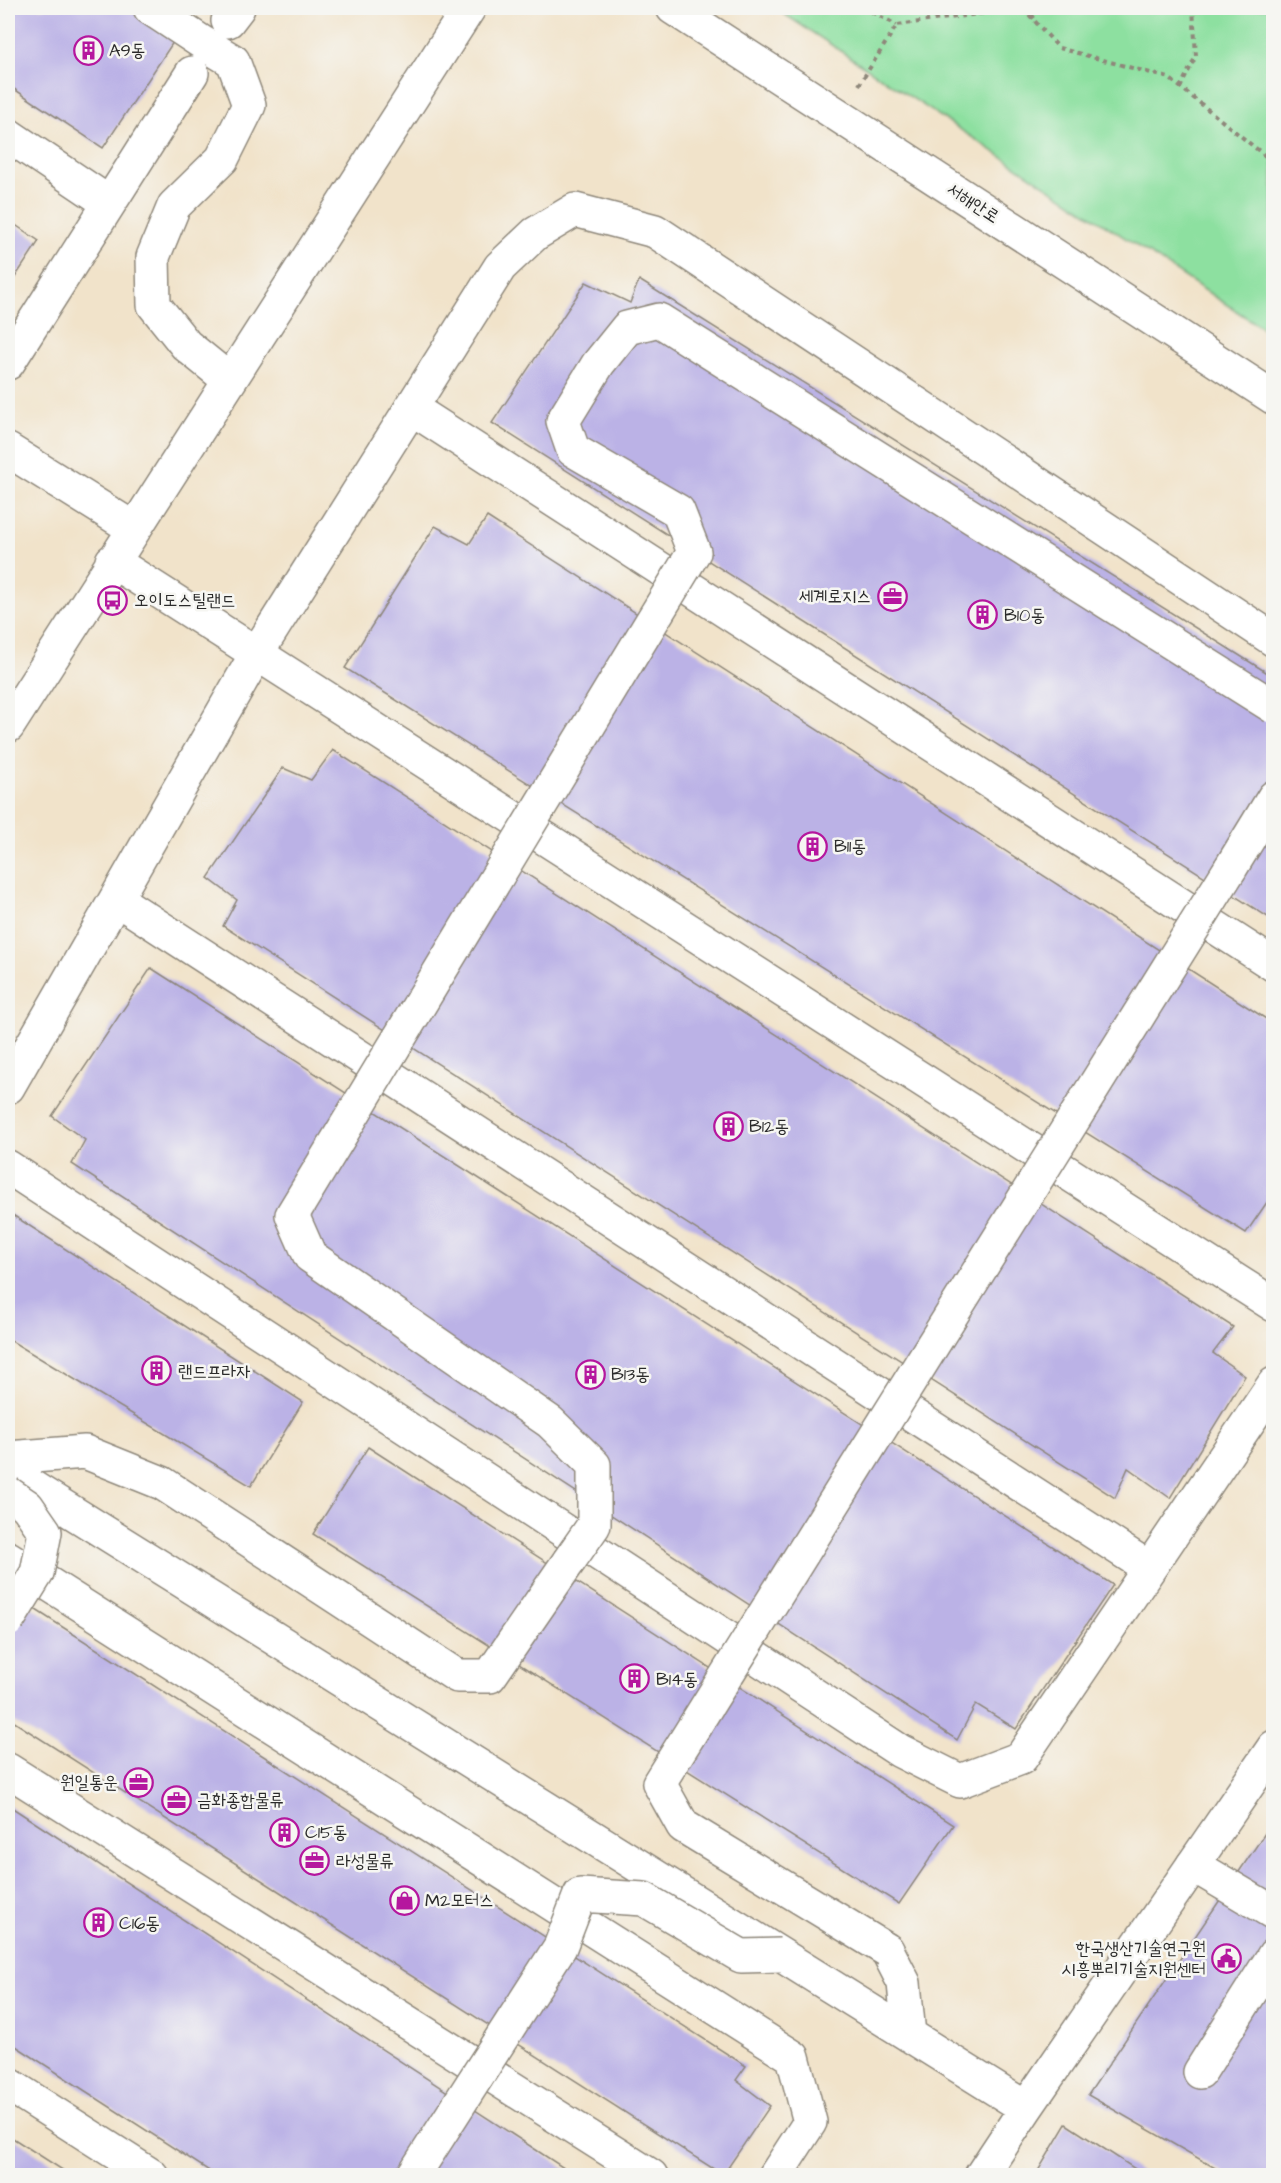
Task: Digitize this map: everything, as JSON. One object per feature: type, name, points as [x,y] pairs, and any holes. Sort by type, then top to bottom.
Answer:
[{"type":"street","points":[[150,8],[192,69]]},
{"type":"street","points":[[8,726],[469,8]]},
{"type":"street","name":"서해안로","points":[[673,8],[1274,398]]},
{"type":"street","points":[[8,363],[192,69],[233,61],[249,105],[222,159],[174,206],[153,257],[154,305],[186,345],[229,380]]},
{"type":"street","points":[[8,135],[109,203]]},
{"type":"street","points":[[8,1087],[256,653],[500,267],[535,234],[575,210],[655,231],[1274,640]]},
{"type":"street","points":[[8,1458],[85,1452],[162,1483],[457,1676],[490,1676],[594,1525],[594,1465],[550,1422],[310,1256],[292,1215],[694,552],[678,511],[573,450],[563,421],[598,364],[627,328],[659,320],[1274,707]]},
{"type":"street","points":[[411,408],[1274,965]]},
{"type":"street","points":[[8,450],[133,528]]},
{"type":"street","points":[[112,561],[1274,1305]]},
{"type":"street","points":[[909,2035],[904,1983],[887,1950],[683,1826],[659,1783],[1274,797]]},
{"type":"street","points":[[116,899],[1149,1568]]},
{"type":"street","points":[[8,1167],[900,1751],[960,1781],[1021,1758],[1274,1384]]},
{"type":"street","points":[[8,1472],[1026,2108]]},
{"type":"street","points":[[8,1493],[27,1506],[45,1532],[37,1573],[8,1620]]},
{"type":"street","points":[[8,1558],[793,2057],[810,2121],[775,2175]]},
{"type":"street","points":[[981,2175],[1274,1747]]},
{"type":"street","points":[[8,1770],[651,2175]]},
{"type":"street","points":[[1193,1865],[1274,1913]]},
{"type":"street","points":[[413,2175],[560,1947],[580,1895],[644,1899],[741,1956],[780,1955]]},
{"type":"street","points":[[1200,2072],[1274,1954]]},
{"type":"street","points":[[8,2084],[152,2175]]},
{"type":"path","points":[[864,8],[897,25],[1023,8],[1059,48],[1169,78],[1274,163]]},
{"type":"path","points":[[1031,18],[1045,8]]},
{"type":"path","points":[[1180,88],[1196,56],[1193,8]]},
{"type":"path","points":[[839,116],[897,25]]},
{"type":"green space","points":[[775,8],[1273,8],[1273,335]]},
{"type":"building","name":"A9동","points":[[8,8],[180,8],[191,15],[103,148],[8,85]]},
{"type":"building","points":[[8,220],[39,241],[8,288]]},
{"type":"building","name":"B10동","points":[[639,280],[1274,677],[1274,921],[492,423],[586,282],[630,303]]},
{"type":"building","name":"B11동","points":[[487,517],[1274,1024],[1274,1192],[1246,1233],[345,668],[435,526],[469,544]]},
{"type":"building","name":"B12동","points":[[333,750],[1233,1327],[1213,1353],[1245,1376],[1170,1498],[1128,1468],[1115,1498],[223,926],[237,900],[208,878],[283,768],[311,780]]},
{"type":"building","name":"B13동","points":[[151,968],[1113,1585],[1016,1729],[976,1704],[957,1740],[72,1164],[85,1140],[52,1116]]},
{"type":"building","name":"랜드프라자","points":[[8,1212],[303,1402],[251,1486],[8,1339]]},
{"type":"building","name":"B14동","points":[[368,1447],[953,1825],[899,1904],[313,1534]]},
{"type":"building","name":"C15동","points":[[8,1592],[746,2066],[736,2080],[770,2106],[723,2175],[8,1718]]},
{"type":"building","name":"C16동","points":[[8,1805],[576,2176],[217,2176],[8,2041]]},
{"type":"building","name":"한국생산기술연구원 시흥뿌리기술지원센터","points":[[1274,1820],[1274,2176],[1229,2176],[1088,2095]]},
{"type":"building","points":[[1066,2124],[1146,2176],[1035,2176]]},
{"type":"building","points":[[8,2135],[72,2176],[8,2176]]},
{"type":"place","name":"A9동","points":[[88,50]]},
{"type":"place","name":"세계로지스","points":[[892,596]]},
{"type":"place","name":"오이도스틸랜드","points":[[113,600]]},
{"type":"place","name":"B10동","points":[[983,615]]},
{"type":"place","name":"B11동","points":[[813,846]]},
{"type":"place","name":"B12동","points":[[728,1126]]},
{"type":"place","name":"랜드프라자","points":[[157,1371]]},
{"type":"place","name":"B13동","points":[[590,1374]]},
{"type":"place","name":"B14동","points":[[635,1679]]},
{"type":"place","name":"원일통운","points":[[139,1782]]},
{"type":"place","name":"금화종합물류","points":[[176,1800]]},
{"type":"place","name":"C15동","points":[[284,1832]]},
{"type":"place","name":"라성물류","points":[[315,1861]]},
{"type":"place","name":"M2모터스","points":[[404,1900]]},
{"type":"place","name":"C16동","points":[[98,1923]]},
{"type":"place","name":"한국생산기술연구원 시흥뿌리기술지원센터","points":[[1227,1958]]}]
